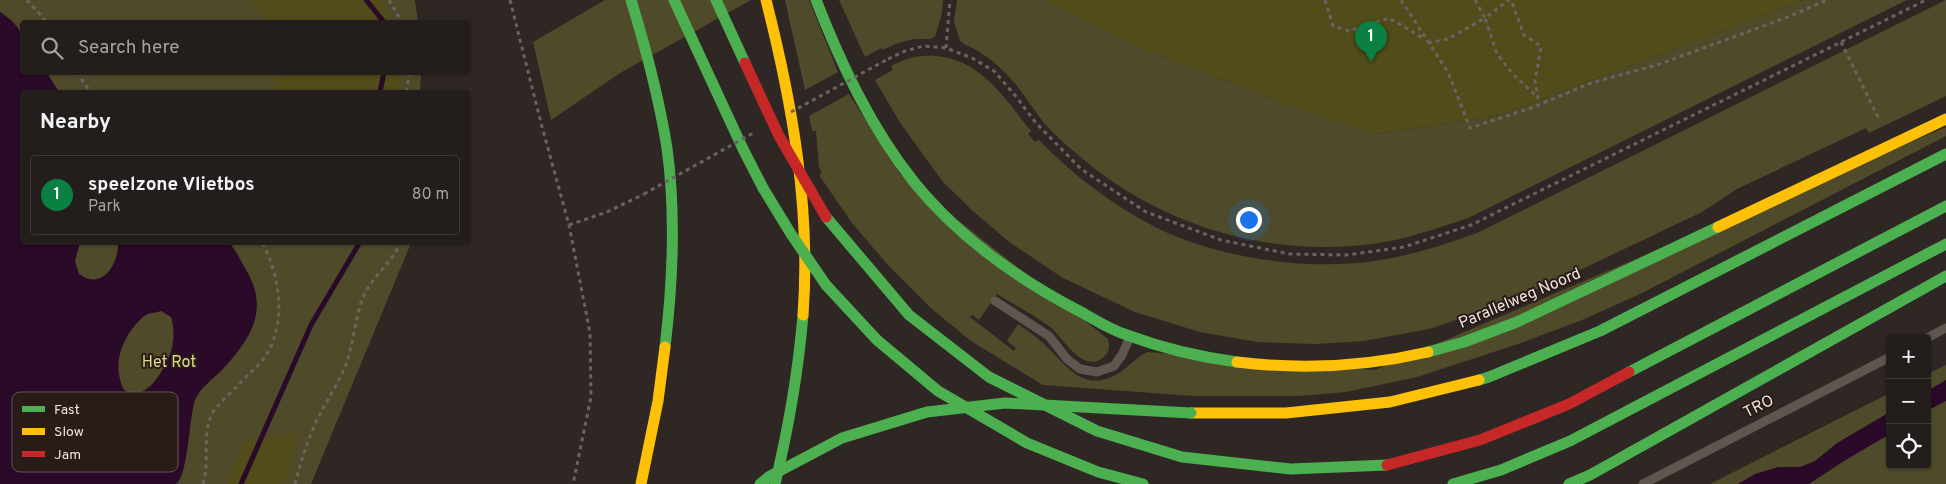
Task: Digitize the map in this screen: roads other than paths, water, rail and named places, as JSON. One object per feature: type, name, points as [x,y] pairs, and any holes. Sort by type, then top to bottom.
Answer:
[{"type":"highway","points":[[631,0],[653,75],[667,151],[671,208],[672,280],[667,350],[656,419],[641,484]]},
{"type":"highway","points":[[674,0],[743,149],[791,234],[826,285],[877,340],[938,392],[1027,443],[1098,472],[1143,484]]},
{"type":"highway","points":[[716,0],[779,136],[826,217],[909,314],[989,378],[1097,431],[1182,457],[1291,469],[1382,466],[1480,440],[1569,404],[1946,206]]},
{"type":"highway","points":[[766,0],[786,80],[796,140],[803,206],[805,266],[803,330],[785,450],[775,484]]},
{"type":"highway","name":"Parallelweg Noord","points":[[816,0],[835,48],[873,123],[914,182],[946,218],[986,254],[1053,299],[1130,337],[1180,352],[1232,362],[1288,367],[1342,366],[1394,359],[1448,347],[1516,322],[1946,119]]},
{"type":"highway","points":[[760,484],[770,476],[842,438],[927,412],[1005,403],[1191,414],[1286,413],[1390,402],[1489,377],[1600,331],[1946,154]]},
{"type":"highway","points":[[1454,484],[1501,470],[1570,441],[1946,244]]},
{"type":"highway","points":[[1568,484],[1590,475],[1946,276]]},
{"type":"lane","points":[[995,301],[1049,336],[1067,359],[1080,369],[1098,372],[1114,366],[1122,355],[1130,337]]},
{"type":"lane","points":[[1931,336],[1946,328]]},
{"type":"lane","name":"TRO","points":[[1643,484],[1886,359]]},
{"type":"waterway","points":[[366,0],[382,20]]},
{"type":"waterway","points":[[380,90],[383,75]]},
{"type":"waterway","points":[[241,484],[311,325],[358,245]]},
{"type":"place","name":"speelzone Vlietbos","points":[[1371,62]]},
{"type":"park label","name":"Het Rot","points":[[169,363]]}]
